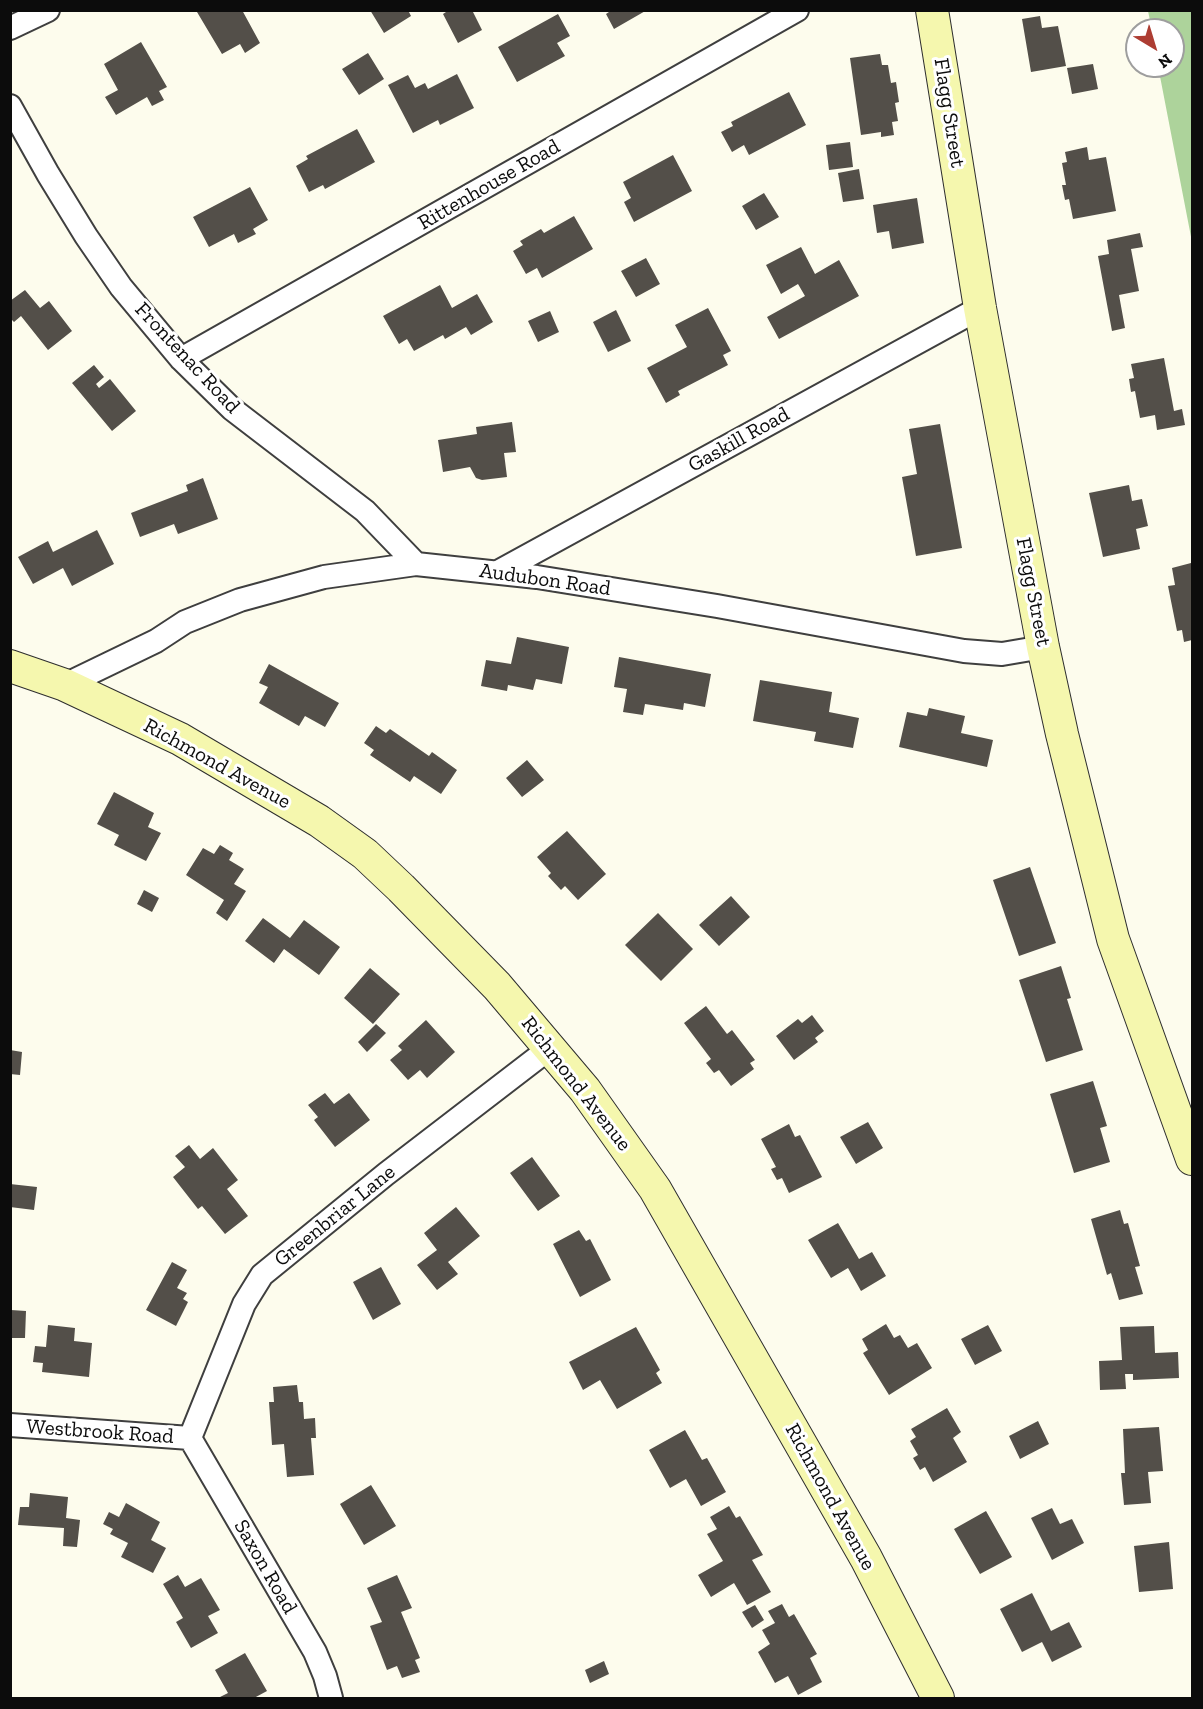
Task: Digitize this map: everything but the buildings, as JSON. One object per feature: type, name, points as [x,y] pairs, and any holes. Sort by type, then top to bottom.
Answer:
[{"type":"street","points":[[10,28],[48,10]]},
{"type":"street","name":"Rittenhouse Road","points":[[182,359],[797,10]]},
{"type":"street","name":"Flagg Street","points":[[932,10],[980,308],[1043,647],[1066,754],[1113,939],[1192,1159]]},
{"type":"street","name":"Frontenac Road","points":[[10,106],[48,174],[121,288],[182,359],[232,409],[365,511],[416,564]]},
{"type":"street","name":"Gaskill Road","points":[[498,572],[980,308]]},
{"type":"street","name":"Audubon Road","points":[[65,685],[156,641],[185,622],[240,600],[324,577],[416,564],[498,572],[717,606],[964,651],[1002,654],[1043,647]]},
{"type":"street","name":"Richmond Avenue","points":[[10,666],[65,685],[180,739],[319,821],[365,855],[454,940],[550,1048],[598,1108],[655,1189],[866,1558],[938,1698]]},
{"type":"street","name":"Greenbriar Lane","points":[[190,1438],[244,1304],[262,1275],[386,1174],[550,1048]]},
{"type":"street","name":"Westbrook Road","points":[[10,1425],[190,1438]]},
{"type":"street","name":"Saxon Road","points":[[190,1438],[315,1652],[331,1698]]},
{"type":"green space","points":[[1148,11],[1192,11],[1192,242],[1160,78],[1185,78],[1185,18],[1149,18]]}]
